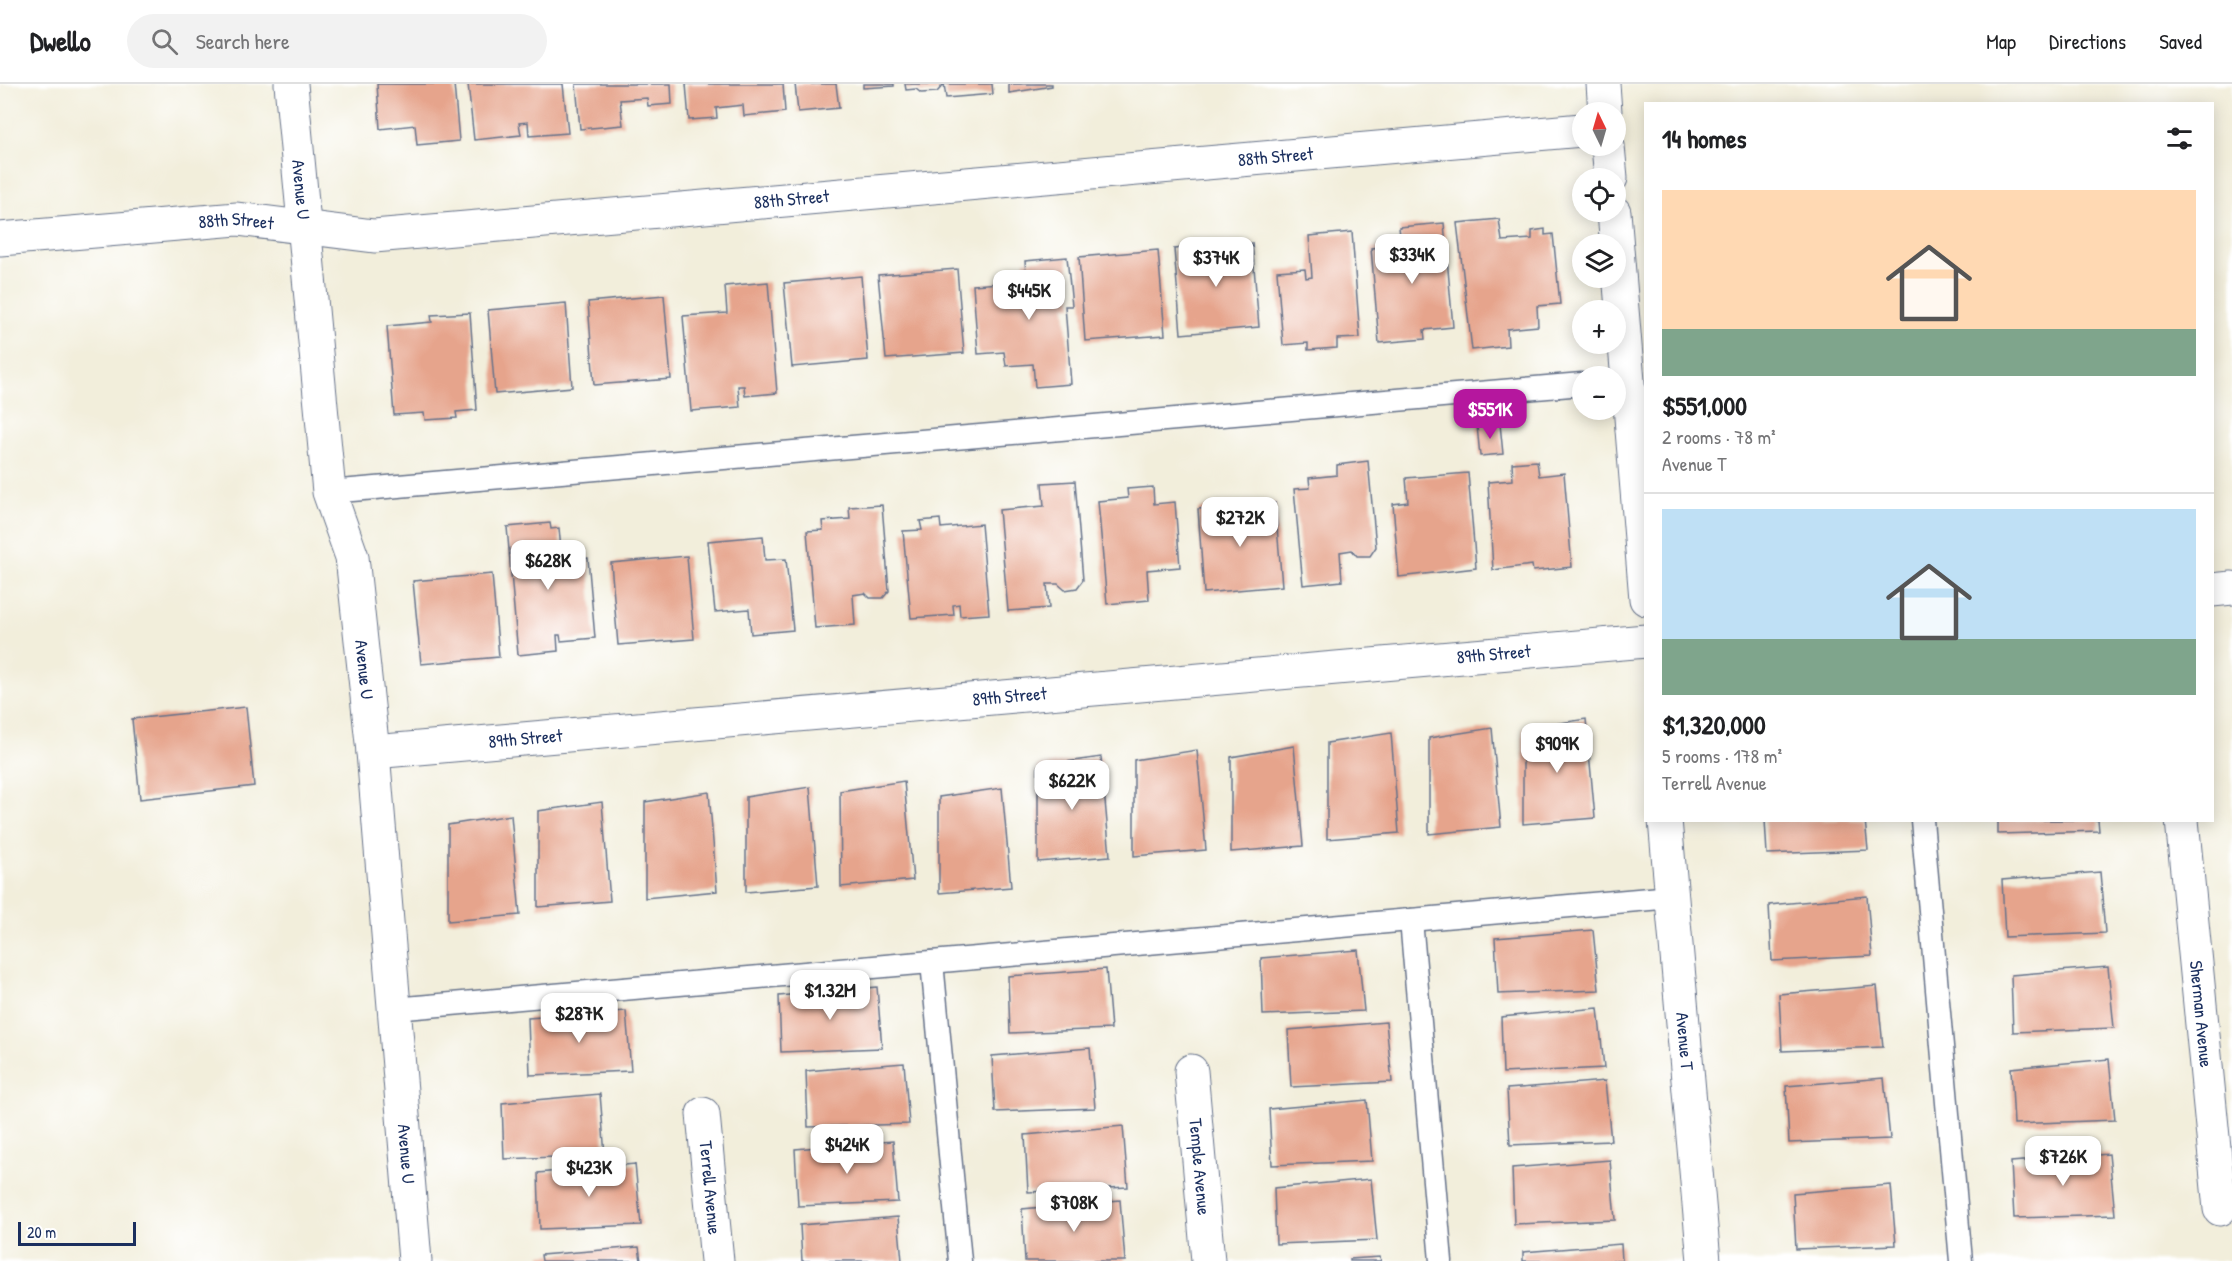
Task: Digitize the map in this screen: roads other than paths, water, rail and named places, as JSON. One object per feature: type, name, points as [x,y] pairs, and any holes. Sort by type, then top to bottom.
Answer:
[{"type":"street","name":"Avenue U","points":[[291,84],[329,492],[352,557],[373,752],[415,1261]]},
{"type":"street","points":[[1603,84],[1604,102]]},
{"type":"street","name":"88th Street","points":[[0,239],[237,219],[374,236],[1572,131]]},
{"type":"street","points":[[1614,222],[1621,366]]},
{"type":"street","points":[[1626,417],[1644,581]]},
{"type":"street","points":[[2214,590],[2232,588]]},
{"type":"street","name":"89th Street","points":[[373,752],[1644,641]]},
{"type":"street","name":"Avenue T","points":[[1665,822],[1704,1261]]},
{"type":"street","name":"Sherman Avenue","points":[[2182,822],[2220,1209]]},
{"type":"street","name":"Temple Avenue","points":[[1191,1071],[1208,1261]]},
{"type":"street","name":"Terrell Avenue","points":[[703,1114],[717,1261]]},
{"type":"lane","points":[[329,492],[1572,385]]},
{"type":"lane","points":[[1922,822],[1961,1261]]},
{"type":"lane","points":[[394,1009],[1672,897]]},
{"type":"lane","points":[[1411,920],[1441,1261]]},
{"type":"lane","points":[[932,962],[960,1261]]}]
